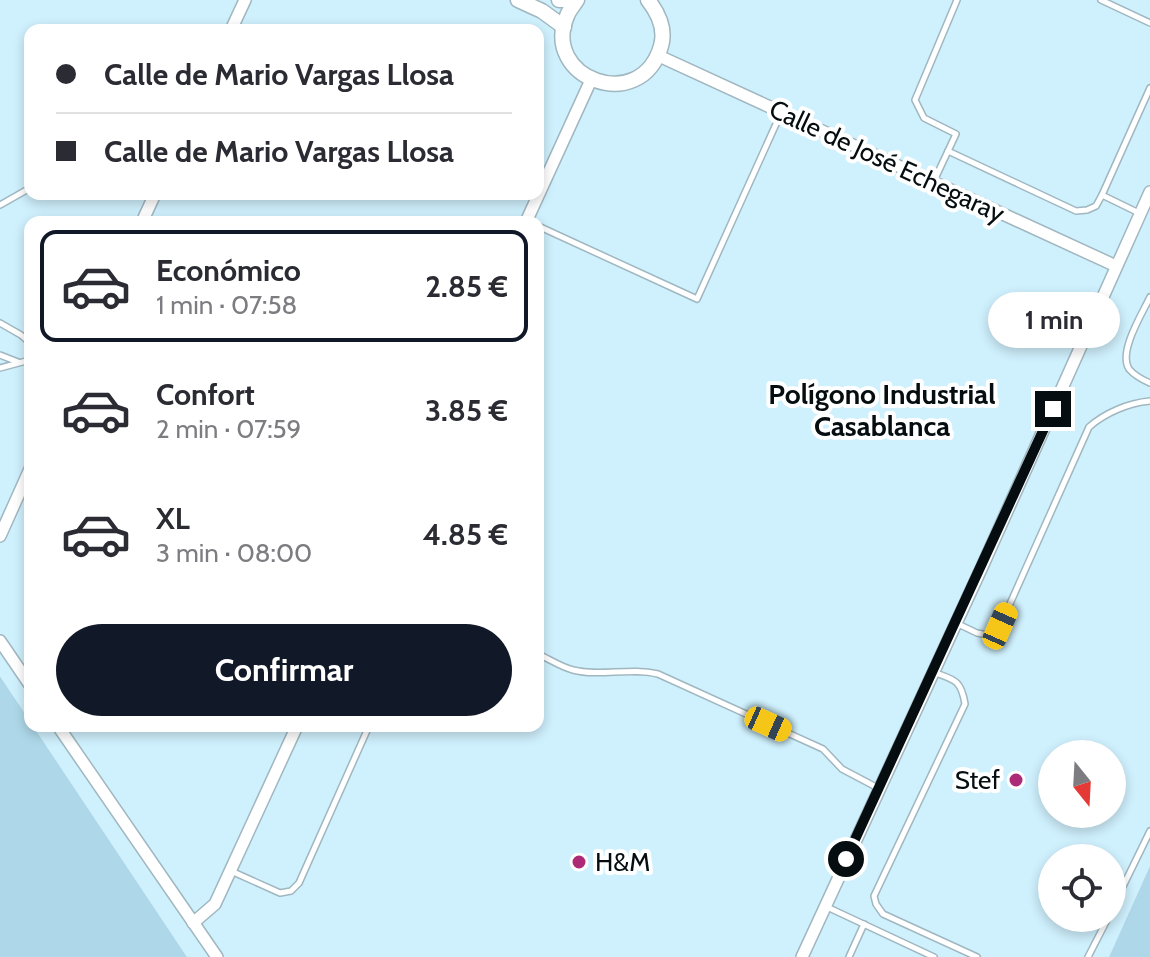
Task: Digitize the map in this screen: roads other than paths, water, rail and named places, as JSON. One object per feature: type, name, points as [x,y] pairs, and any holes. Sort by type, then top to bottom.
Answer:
[{"type":"street","points":[[234,24],[245,0]]},
{"type":"street","points":[[518,0],[542,11],[564,27]]},
{"type":"street","points":[[559,0],[576,0]]},
{"type":"street","points":[[576,0],[567,14],[564,45],[579,71],[591,80],[607,84],[637,79],[651,68],[659,56],[663,40],[662,24],[648,0]]},
{"type":"street","name":"Calle de José Echegaray","points":[[659,56],[1116,266]]},
{"type":"street","points":[[544,184],[591,80]]},
{"type":"street","points":[[802,957],[1150,192]]},
{"type":"street","points":[[0,536],[24,482]]},
{"type":"street","points":[[0,641],[24,676]]},
{"type":"street","points":[[62,732],[217,957]]},
{"type":"street","points":[[193,923],[215,904],[294,732]]},
{"type":"lane","points":[[933,183],[956,134],[924,118],[915,100],[957,0]]},
{"type":"lane","points":[[1101,0],[1150,23]]},
{"type":"lane","points":[[948,151],[1076,211],[1087,210],[1096,206],[1102,195],[1150,88]]},
{"type":"lane","points":[[544,229],[697,299],[781,112]]},
{"type":"lane","points":[[0,205],[24,191]]},
{"type":"lane","points":[[1102,195],[1140,213]]},
{"type":"lane","points":[[1150,297],[1126,349],[1130,370],[1150,383]]},
{"type":"lane","points":[[0,323],[24,338]]},
{"type":"lane","points":[[0,355],[20,363]]},
{"type":"lane","points":[[0,368],[24,362]]},
{"type":"lane","points":[[955,623],[988,635],[1000,626],[1089,427],[1110,413],[1150,401]]},
{"type":"lane","points":[[544,657],[572,670],[585,672],[643,670],[658,674],[823,749],[842,769],[878,788]]},
{"type":"lane","points":[[933,672],[956,681],[963,690],[965,704],[874,896],[883,914],[977,957]]},
{"type":"lane","points":[[230,871],[280,893],[291,891],[299,883],[366,732]]},
{"type":"lane","points":[[1126,880],[1150,831]]},
{"type":"lane","points":[[825,906],[934,957]]},
{"type":"lane","points":[[849,957],[864,924]]},
{"type":"lane","points":[[1088,957],[1101,932]]},
{"type":"place","name":"Stef","points":[[1016,780]]},
{"type":"place","name":"H&M","points":[[579,862]]},
{"type":"district","name":"Polígono Industrial Casablanca","points":[[882,410]]}]
